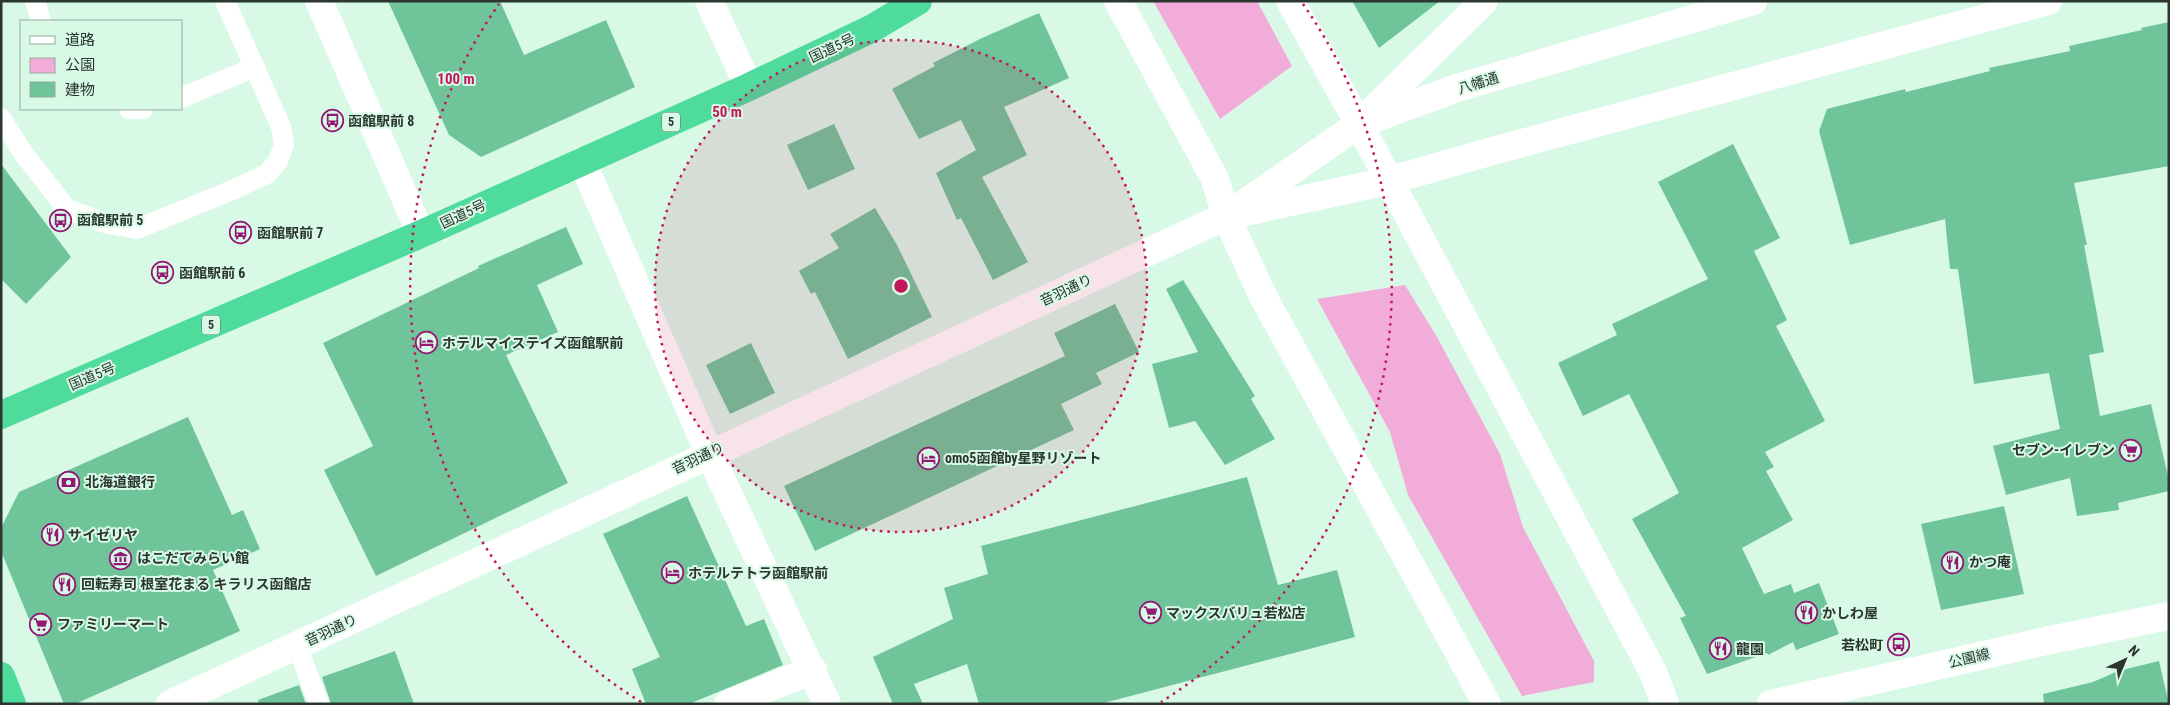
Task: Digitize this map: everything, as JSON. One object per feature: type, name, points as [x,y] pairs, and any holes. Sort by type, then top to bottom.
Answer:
[{"type":"highway","name":"国道5号","points":[[1,415],[420,234],[749,87],[871,29],[918,1]]},
{"type":"highway","points":[[1,676],[12,704]]},
{"type":"street","points":[[319,1],[420,234]]},
{"type":"street","points":[[709,1],[749,87]]},
{"type":"street","points":[[1118,1],[1215,179],[1226,216],[1264,298],[1486,704]]},
{"type":"street","points":[[1290,1],[1359,124],[1653,672],[1665,704]]},
{"type":"street","points":[[1359,124],[1484,1]]},
{"type":"street","name":"八幡通","points":[[1226,216],[1359,124],[1457,88],[1753,1]]},
{"type":"street","points":[[1226,216],[1388,181],[2048,1]]},
{"type":"street","points":[[582,161],[709,453],[813,670],[827,704]]},
{"type":"street","name":"音羽通り","points":[[170,704],[709,453],[1226,216]]},
{"type":"street","name":"公園線","points":[[1771,704],[2050,640],[2169,616]]},
{"type":"street","points":[[728,704],[813,670]]},
{"type":"lane","points":[[35,1],[41,20]]},
{"type":"lane","points":[[1,118],[24,153],[68,209],[104,223],[137,229],[238,188],[267,174],[278,161],[284,145],[281,127],[225,1]]},
{"type":"lane","points":[[182,98],[255,68]]},
{"type":"lane","points":[[297,646],[320,704]]},
{"type":"green space","points":[[1153,1],[1257,1],[1292,66],[1220,119]]},
{"type":"green space","points":[[1405,285],[1437,337],[1500,454],[1523,527],[1594,661],[1594,682],[1522,696],[1408,495],[1390,432],[1317,299]]},
{"type":"building","points":[[388,1],[500,1],[524,55],[606,20],[635,87],[481,157],[449,135]]},
{"type":"building","points":[[1352,1],[1440,1],[1379,48]]},
{"type":"building","points":[[1039,13],[1069,78],[1004,107],[1027,155],[982,177],[1028,262],[993,280],[961,218],[957,220],[936,173],[976,150],[961,120],[919,139],[892,89],[935,66],[933,63],[982,38]]},
{"type":"building","points":[[2169,22],[2169,166],[2074,183],[2087,245],[2084,245],[2104,352],[2089,355],[2100,416],[2151,404],[2169,480],[2169,491],[2118,503],[2119,510],[2077,516],[2070,478],[2006,495],[1993,446],[2060,429],[2049,373],[1974,384],[1958,269],[1950,269],[1945,219],[1850,245],[1819,131],[1827,109],[1905,89],[1906,92],[1990,71],[1989,68],[2070,51],[2069,46]]},
{"type":"building","points":[[834,124],[855,169],[808,190],[787,145]]},
{"type":"building","points":[[1733,144],[1780,238],[1754,251],[1787,320],[1776,326],[1825,421],[1765,452],[1774,467],[1766,471],[1793,520],[1742,548],[1764,594],[1791,584],[1794,593],[1819,583],[1839,634],[1796,650],[1793,642],[1768,655],[1767,653],[1707,674],[1680,618],[1686,616],[1632,519],[1679,493],[1629,394],[1583,416],[1558,363],[1617,335],[1612,324],[1708,279],[1658,182]]},
{"type":"building","points":[[1,164],[71,257],[26,304],[1,279]]},
{"type":"building","points":[[875,208],[897,245],[932,317],[848,359],[815,292],[811,294],[799,271],[839,248],[830,234]]},
{"type":"building","points":[[566,227],[583,264],[537,285],[558,332],[506,355],[568,483],[376,576],[324,470],[373,446],[323,343],[479,268],[478,266]]},
{"type":"building","points":[[1183,280],[1255,396],[1251,399],[1275,439],[1225,465],[1195,421],[1169,428],[1152,364],[1198,352],[1166,289]]},
{"type":"building","name":"omo5函館by星野リゾート","points":[[1115,304],[1139,352],[1096,373],[1102,384],[1061,404],[1074,430],[815,551],[784,486],[1065,356],[1054,333]]},
{"type":"building","points":[[751,343],[775,393],[730,414],[706,365]]},
{"type":"building","points":[[188,417],[232,515],[243,510],[260,549],[213,570],[240,631],[75,704],[64,704],[1,551],[1,528],[19,492]]},
{"type":"building","name":"マックスバリュ若松店","points":[[1247,477],[1278,585],[1337,570],[1355,637],[1100,704],[979,704],[967,664],[914,684],[923,704],[893,704],[873,657],[953,619],[944,588],[988,574],[981,546]]},
{"type":"building","points":[[687,496],[746,626],[764,619],[783,665],[689,704],[646,704],[632,669],[660,657],[603,534]]},
{"type":"building","points":[[2004,506],[2024,594],[1941,610],[1921,524]]},
{"type":"building","points":[[395,651],[414,704],[331,704],[322,677]]},
{"type":"building","points":[[2159,661],[2169,704],[2044,704],[2043,694],[2093,682],[2118,671]]},
{"type":"building","points":[[299,685],[306,704],[259,704],[258,700]]},
{"type":"place","name":"函館駅前 8","points":[[332,121]]},
{"type":"place","name":"函館駅前 5","points":[[61,220]]},
{"type":"place","name":"函館駅前 7","points":[[241,233]]},
{"type":"place","name":"函館駅前 6","points":[[163,273]]},
{"type":"place","name":"ホテルマイステイズ函館駅前","points":[[426,343]]},
{"type":"place","name":"セブン-イレブン","points":[[2131,450]]},
{"type":"place","name":"omo5函館by星野リゾート","points":[[929,458]]},
{"type":"place","name":"北海道銀行","points":[[69,482]]},
{"type":"place","name":"サイゼリヤ","points":[[52,535]]},
{"type":"place","name":"はこだてみらい館","points":[[121,558]]},
{"type":"place","name":"かつ庵","points":[[1953,562]]},
{"type":"place","name":"ホテルテトラ函館駅前","points":[[672,573]]},
{"type":"place","name":"回転寿司 根室花まる キラリス函館店","points":[[65,584]]},
{"type":"place","name":"マックスバリュ若松店","points":[[1150,613]]},
{"type":"place","name":"かしわ屋","points":[[1806,613]]},
{"type":"place","name":"ファミリーマート","points":[[41,624]]},
{"type":"place","name":"若松町","points":[[1899,645]]},
{"type":"place","name":"龍園","points":[[1720,649]]}]
